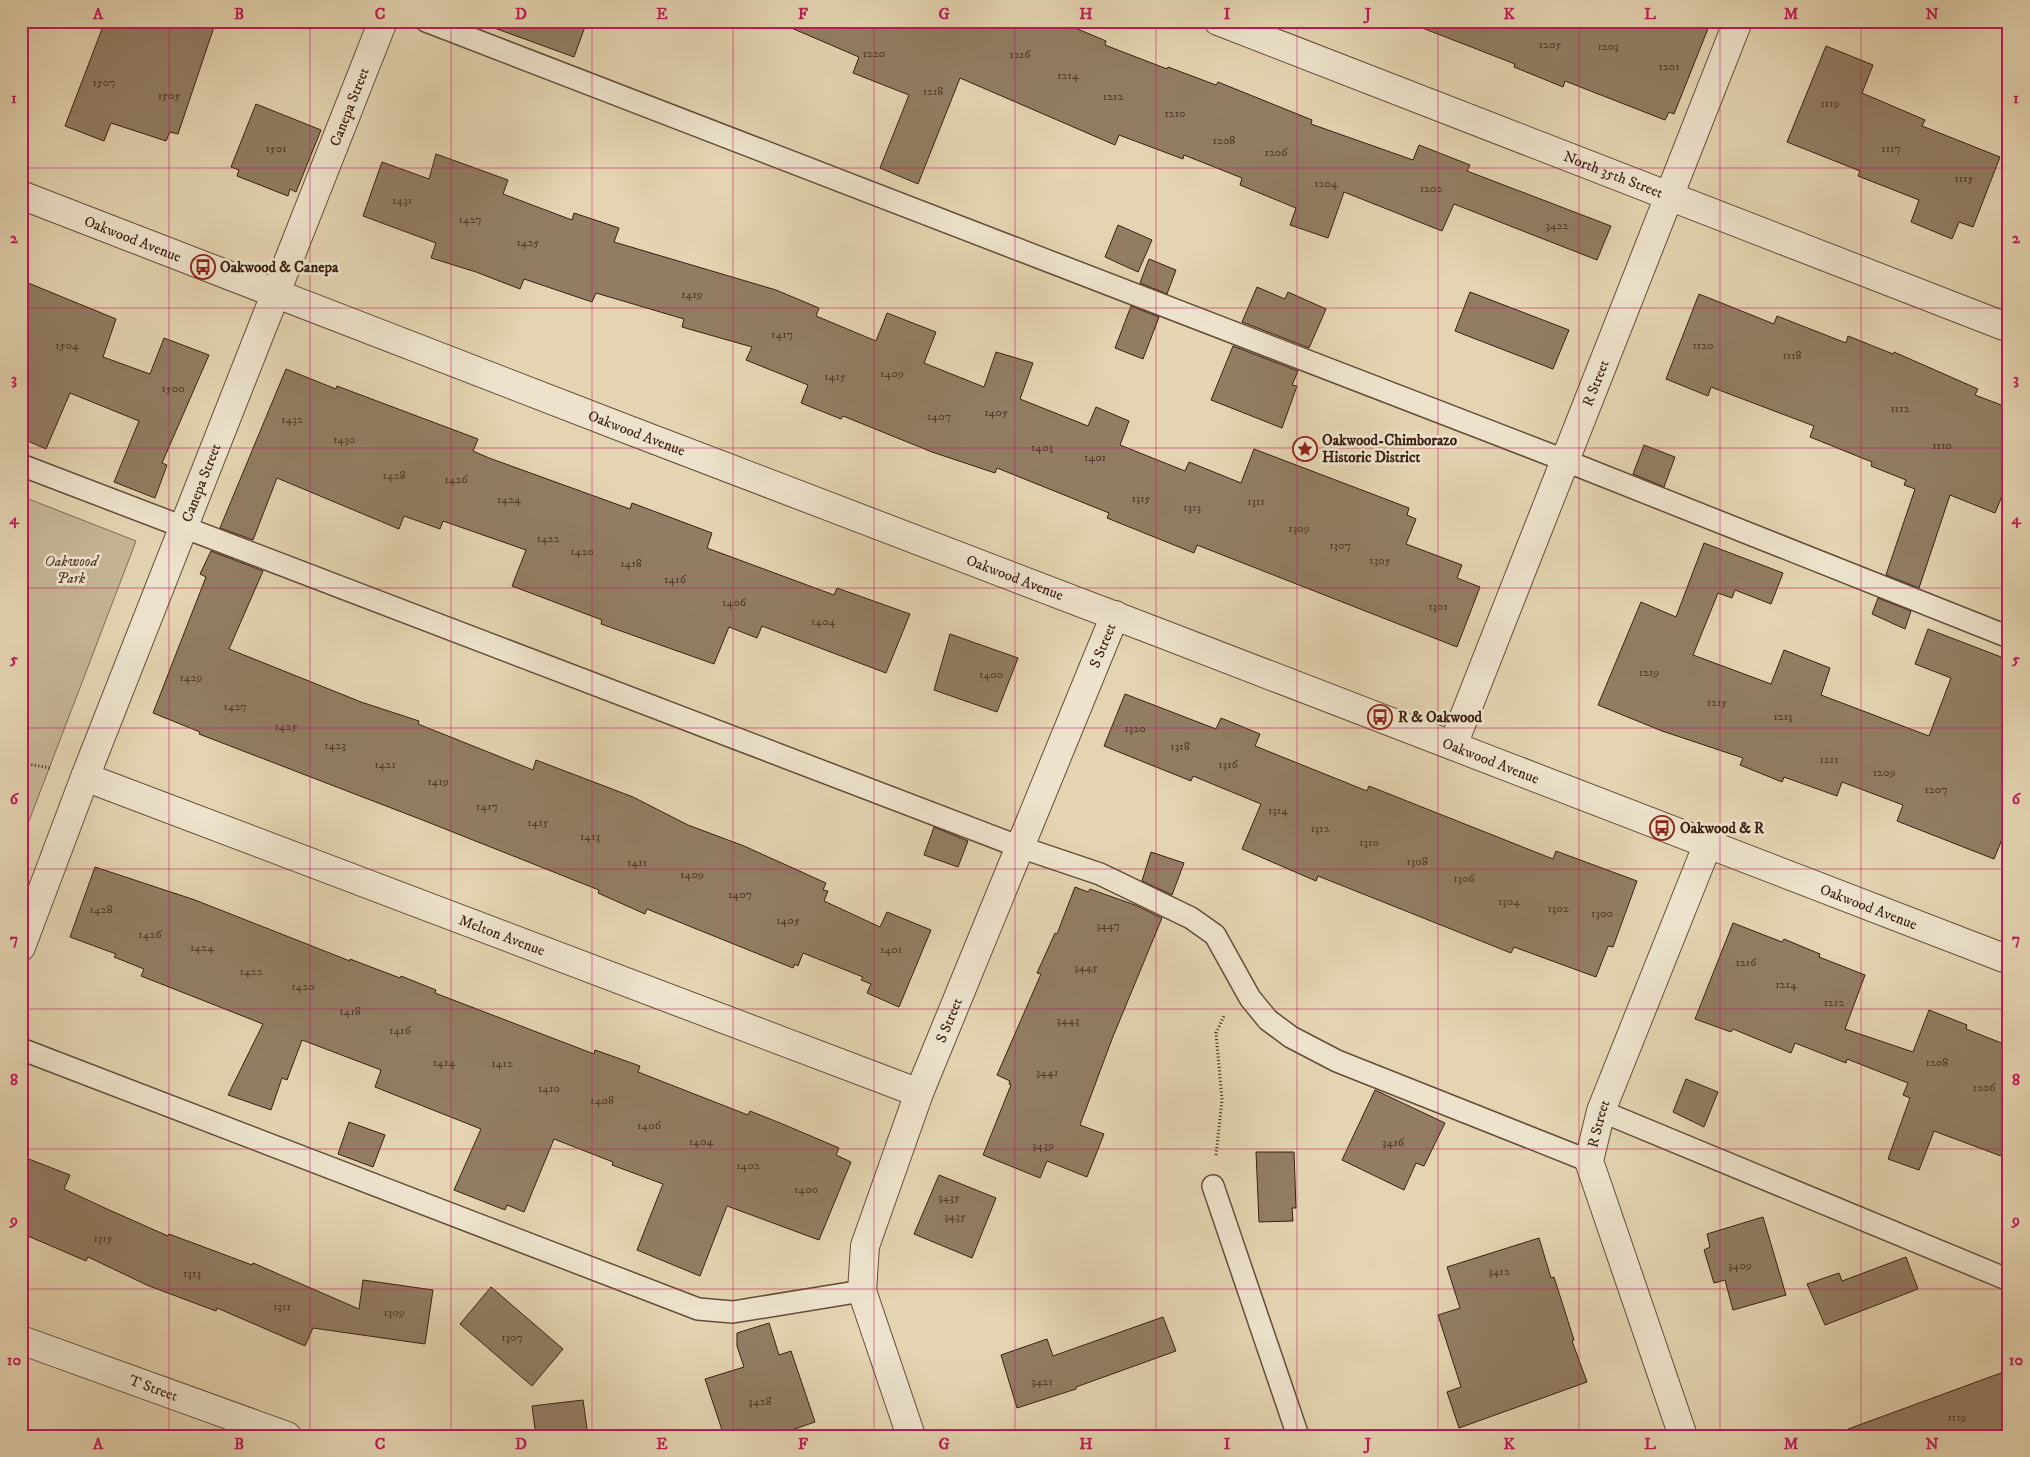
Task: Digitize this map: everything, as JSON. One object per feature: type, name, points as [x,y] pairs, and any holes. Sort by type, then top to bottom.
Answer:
[{"type":"street","name":"Canepa Street","points":[[21,947],[85,777],[383,21]]},
{"type":"street","name":"North 35th Street","points":[[1218,21],[2009,328]]},
{"type":"street","name":"R Street","points":[[1453,746],[1738,21]]},
{"type":"street","name":"Oakwood Avenue","points":[[21,195],[274,294],[1453,746],[1707,846],[2009,960]]},
{"type":"street","name":"S Street","points":[[911,1436],[862,1291],[865,1246],[919,1093],[1115,616]]},
{"type":"street","name":"Melton Avenue","points":[[85,777],[919,1093]]},
{"type":"street","name":"R Street","points":[[1683,1436],[1589,1161],[1601,1111],[1707,846]]},
{"type":"street","name":"T Street","points":[[21,1340],[287,1436]]},
{"type":"lane","points":[[426,21],[1566,460],[2009,637]]},
{"type":"lane","points":[[21,466],[184,526],[1020,847],[1100,874],[1191,918],[1215,935],[1250,998],[1268,1020],[1291,1037],[1338,1061],[1589,1161]]},
{"type":"lane","points":[[21,1049],[698,1309],[732,1312],[862,1291]]},
{"type":"lane","points":[[1601,1111],[2009,1280]]},
{"type":"lane","points":[[1212,1186],[1298,1436]]},
{"type":"path","points":[[1212,1186],[1222,1100],[1216,1033],[1241,980]]},
{"type":"green space","name":"Oakwood Park","points":[[21,496],[136,541],[21,842]]},
{"type":"building","points":[[105,21],[216,21],[178,134],[170,132],[166,141],[111,123],[104,141],[65,126]]},
{"type":"building","points":[[486,21],[587,21],[574,57],[486,25]]},
{"type":"building","points":[[775,21],[1059,21],[1106,41],[1105,45],[1167,69],[1168,67],[1216,85],[1218,82],[1312,120],[1311,124],[1413,160],[1419,145],[1470,165],[1467,171],[1611,226],[1597,260],[1454,204],[1442,231],[1344,192],[1328,238],[1290,225],[1296,208],[1240,185],[1242,178],[1184,155],[1183,159],[1119,135],[1115,145],[960,78],[918,184],[880,168],[909,95],[853,73],[859,57]]},
{"type":"building","points":[[1412,21],[1711,21],[1674,114],[1669,112],[1665,120],[1565,81],[1563,87],[1514,67],[1515,64],[1412,24]]},
{"type":"building","points":[[1826,46],[1873,65],[1862,93],[1925,120],[1922,126],[2000,157],[1973,227],[1959,222],[1952,239],[1911,222],[1919,200],[1858,176],[1860,171],[1787,142]]},
{"type":"building","points":[[256,104],[321,130],[296,192],[290,189],[288,196],[237,176],[239,170],[231,167]]},
{"type":"building","points":[[436,154],[508,180],[503,194],[572,220],[574,213],[619,228],[614,242],[776,290],[819,308],[816,316],[876,341],[887,313],[936,332],[924,363],[984,387],[996,352],[1033,363],[1020,399],[1088,426],[1096,407],[1129,421],[1120,445],[1185,471],[1189,462],[1241,483],[1254,449],[1409,508],[1407,515],[1416,519],[1406,544],[1462,565],[1457,578],[1480,587],[1457,647],[1197,545],[1194,553],[1107,518],[1109,513],[997,468],[995,473],[932,452],[843,416],[841,419],[801,403],[808,385],[746,360],[752,347],[682,327],[684,319],[596,293],[592,302],[524,279],[520,289],[476,272],[431,258],[436,243],[363,216],[382,162],[429,179]]},
{"type":"building","points":[[1118,225],[1152,240],[1138,272],[1105,257]]},
{"type":"building","points":[[1149,259],[1176,270],[1167,294],[1140,283]]},
{"type":"building","points":[[21,280],[116,319],[103,357],[150,374],[164,338],[209,355],[162,463],[167,465],[155,498],[114,482],[139,421],[70,393],[46,449],[21,438]]},
{"type":"building","points":[[1257,287],[1285,299],[1288,292],[1326,309],[1309,348],[1242,322]]},
{"type":"building","points":[[1470,292],[1569,330],[1553,369],[1455,331]]},
{"type":"building","points":[[1699,294],[1774,324],[1777,316],[1846,343],[1848,336],[1893,354],[1894,352],[1978,389],[1975,395],[2009,408],[2009,479],[1995,513],[1950,495],[1919,588],[1886,575],[1915,489],[1904,485],[1906,480],[1871,466],[1872,462],[1810,437],[1814,426],[1711,387],[1708,396],[1666,379]]},
{"type":"building","points":[[1131,306],[1159,317],[1143,359],[1115,348]]},
{"type":"building","points":[[1233,346],[1298,371],[1292,385],[1297,386],[1282,428],[1211,400]]},
{"type":"building","points":[[286,369],[336,389],[337,386],[478,439],[473,451],[489,458],[630,509],[632,503],[712,533],[707,548],[834,595],[837,588],[910,614],[886,673],[762,626],[757,638],[729,627],[714,664],[601,624],[602,620],[512,586],[526,550],[443,521],[440,529],[404,516],[399,529],[277,478],[253,540],[220,528]]},
{"type":"building","points":[[1644,445],[1675,457],[1664,487],[1633,474]]},
{"type":"building","points":[[1704,543],[1783,573],[1771,604],[1735,590],[1732,598],[1718,593],[1693,655],[1771,684],[1784,650],[1830,668],[1821,695],[1929,736],[1951,678],[1915,664],[1928,629],[2009,660],[2009,822],[1994,859],[1897,821],[1903,805],[1842,782],[1837,796],[1784,777],[1782,782],[1740,765],[1743,758],[1662,731],[1598,705],[1641,602],[1676,617]]},
{"type":"building","points":[[211,551],[263,571],[229,649],[361,702],[419,721],[418,724],[533,770],[536,760],[633,797],[688,825],[744,846],[826,883],[823,890],[828,891],[824,901],[880,927],[887,912],[931,930],[899,1007],[867,993],[871,984],[861,980],[863,977],[803,953],[798,966],[795,964],[793,968],[647,909],[645,914],[598,893],[599,890],[199,734],[200,732],[153,713],[206,577],[200,574]]},
{"type":"building","points":[[1878,598],[1911,611],[1905,629],[1872,614]]},
{"type":"building","points":[[950,634],[1018,658],[997,712],[934,690]]},
{"type":"building","points":[[1125,694],[1216,729],[1221,718],[1260,734],[1255,746],[1367,791],[1369,786],[1553,859],[1556,851],[1637,881],[1613,947],[1608,946],[1596,977],[1514,947],[1511,953],[1318,876],[1316,881],[1242,849],[1261,804],[1193,776],[1191,781],[1104,746]]},
{"type":"building","points":[[934,827],[968,841],[958,867],[924,855]]},
{"type":"building","points":[[1151,852],[1184,863],[1172,895],[1142,881]]},
{"type":"building","points":[[95,867],[195,900],[350,961],[350,959],[400,978],[401,976],[436,990],[435,993],[594,1054],[595,1050],[640,1066],[638,1072],[748,1115],[750,1111],[839,1148],[836,1155],[851,1162],[819,1240],[727,1206],[700,1276],[637,1250],[663,1184],[612,1165],[613,1162],[554,1139],[524,1212],[507,1205],[505,1210],[454,1190],[481,1129],[375,1087],[381,1070],[302,1040],[287,1080],[282,1078],[271,1110],[228,1095],[263,1024],[141,976],[144,969],[114,957],[116,954],[70,937]]},
{"type":"building","points":[[1075,887],[1088,892],[1090,889],[1135,905],[1162,918],[1112,1039],[1080,1125],[1104,1134],[1087,1177],[1047,1161],[1040,1178],[983,1155],[1011,1085],[1009,1084],[1010,1081],[997,1075],[1041,974],[1037,973],[1055,933],[1057,934]]},
{"type":"building","points":[[1733,923],[1782,942],[1784,939],[1820,954],[1819,957],[1865,975],[1845,1029],[1913,1052],[1929,1010],[1967,1025],[1966,1029],[2009,1046],[2009,1159],[1934,1131],[1919,1170],[1888,1159],[1910,1098],[1903,1095],[1908,1083],[1847,1059],[1846,1063],[1795,1043],[1791,1053],[1733,1029],[1731,1032],[1695,1019]]},
{"type":"building","points":[[1686,1079],[1718,1092],[1704,1127],[1673,1112]]},
{"type":"building","points":[[1375,1090],[1445,1123],[1424,1166],[1416,1163],[1404,1190],[1342,1160]]},
{"type":"building","points":[[349,1122],[385,1135],[373,1167],[338,1154]]},
{"type":"building","points":[[1256,1152],[1294,1152],[1296,1208],[1292,1208],[1293,1221],[1259,1222]]},
{"type":"building","points":[[21,1156],[70,1175],[64,1189],[107,1209],[168,1236],[169,1234],[252,1265],[253,1263],[359,1309],[363,1280],[433,1290],[425,1344],[313,1328],[305,1346],[217,1308],[216,1311],[149,1286],[88,1257],[86,1261],[21,1233]]},
{"type":"building","points":[[939,1175],[996,1198],[972,1258],[914,1234]]},
{"type":"building","points":[[1763,1217],[1786,1295],[1733,1310],[1725,1280],[1714,1283],[1704,1250],[1710,1247],[1707,1234]]},
{"type":"building","points":[[1539,1238],[1551,1278],[1554,1277],[1574,1340],[1572,1341],[1587,1382],[1459,1428],[1447,1392],[1461,1387],[1438,1315],[1460,1308],[1447,1267]]},
{"type":"building","points":[[1906,1257],[1918,1289],[1825,1325],[1807,1284],[1839,1273],[1842,1281]]},
{"type":"building","points":[[491,1287],[563,1349],[532,1386],[460,1324]]},
{"type":"building","points":[[1163,1317],[1176,1351],[1076,1387],[1076,1389],[1017,1408],[1001,1355],[1047,1339],[1053,1356]]},
{"type":"building","points":[[769,1323],[779,1355],[791,1351],[815,1422],[774,1436],[724,1436],[705,1379],[744,1367],[737,1346],[737,1333]]},
{"type":"building","points":[[2009,1370],[2009,1436],[1840,1436],[1840,1432]]},
{"type":"building","points":[[583,1400],[588,1436],[536,1436],[532,1406]]},
{"type":"place","name":"Oakwood & Canepa","points":[[203,267]]},
{"type":"place","name":"Oakwood-Chimborazo Historic District","points":[[1305,449]]},
{"type":"place","name":"R & Oakwood","points":[[1380,717]]},
{"type":"place","name":"Oakwood & R","points":[[1662,828]]}]
